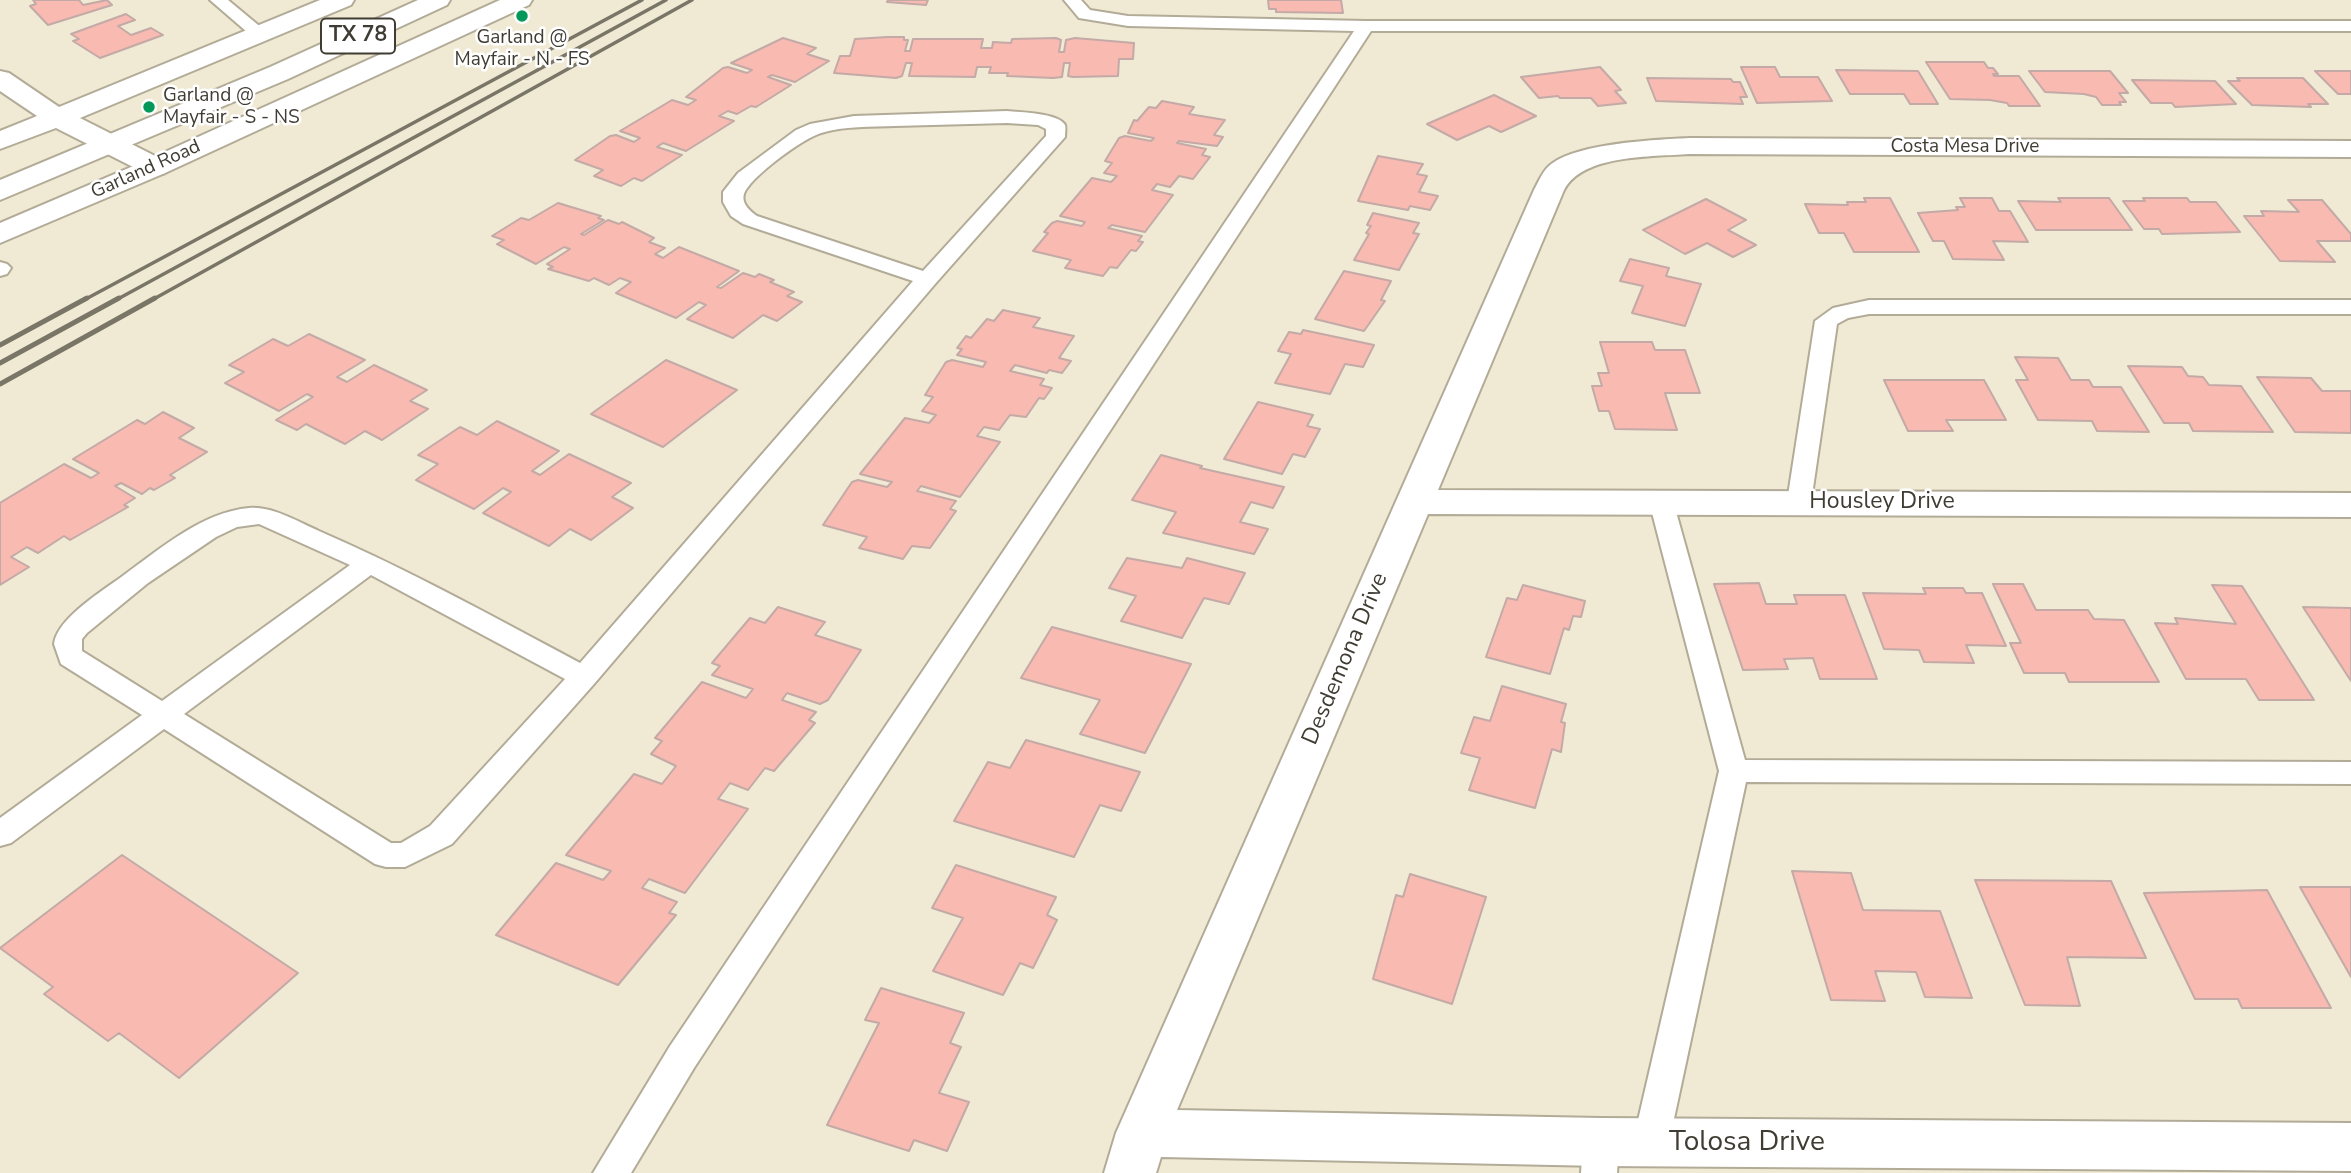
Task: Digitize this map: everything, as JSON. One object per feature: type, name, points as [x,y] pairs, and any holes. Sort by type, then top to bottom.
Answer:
[{"type":"street","points":[[0,141],[342,0]]},
{"type":"street","name":"Garland Road","points":[[0,191],[279,73],[438,0]]},
{"type":"street","name":"Garland Road","points":[[0,234],[155,167],[520,0]]},
{"type":"street","points":[[0,79],[58,118],[155,167]]},
{"type":"street","name":"Costa Mesa Drive","points":[[1581,160],[1625,150],[1689,146],[2351,149]]},
{"type":"street","name":"Desdemona Drive","points":[[1137,1153],[1549,190],[1559,172],[1581,160]]},
{"type":"street","name":"Housley Drive","points":[[1414,502],[2351,505]]},
{"type":"street","name":"Tolosa Drive","points":[[1137,1153],[1600,1158],[1651,1142],[2351,1147]]},
{"type":"lane","points":[[218,0],[260,34]]},
{"type":"lane","points":[[1072,0],[1085,14],[1128,21],[1366,26],[2351,26]]},
{"type":"lane","points":[[611,1173],[682,1057],[1366,26]]},
{"type":"lane","points":[[584,677],[370,563],[262,516],[246,516],[208,530],[86,617],[69,636],[67,648],[71,657],[386,855],[405,855],[441,835],[584,677],[927,279],[1055,137],[1056,126],[1042,120],[1007,117],[833,124],[803,134],[745,177],[733,192],[733,202],[738,212],[750,220],[927,279]]},
{"type":"lane","points":[[1800,502],[1826,321],[1841,313],[1869,307],[2351,307]]},
{"type":"lane","points":[[1651,1142],[1734,771],[1661,501]]},
{"type":"lane","points":[[0,834],[370,563]]},
{"type":"lane","points":[[1734,771],[2351,773]]},
{"type":"building","points":[[33,0],[79,0],[83,5],[107,0],[112,5],[48,25],[30,6],[36,4]]},
{"type":"building","points":[[928,0],[926,5],[887,2]]},
{"type":"building","points":[[1268,0],[1341,0],[1343,13],[1276,12],[1276,9],[1269,9]]},
{"type":"building","points":[[126,14],[135,20],[118,26],[131,35],[151,28],[163,35],[100,58],[73,41],[79,39],[71,34]]},
{"type":"building","points":[[904,37],[904,40],[908,40],[905,51],[910,51],[913,39],[983,39],[981,48],[992,48],[993,42],[1011,43],[1012,39],[1056,38],[1061,40],[1059,52],[1064,52],[1066,40],[1075,38],[1134,43],[1133,59],[1119,59],[1118,76],[1068,76],[1070,63],[1064,63],[1062,77],[1053,78],[989,73],[991,67],[977,67],[975,77],[909,76],[912,63],[906,63],[902,76],[896,78],[834,73],[840,56],[850,56],[855,39]]},
{"type":"building","points":[[783,38],[816,48],[807,54],[829,61],[795,82],[772,75],[768,77],[791,85],[756,107],[751,106],[737,114],[728,111],[719,116],[734,121],[686,151],[663,143],[657,147],[682,155],[642,181],[634,178],[621,186],[594,176],[603,170],[575,160],[610,136],[616,135],[634,142],[640,138],[620,131],[672,100],[688,105],[696,100],[686,97],[723,68],[747,73],[752,70],[731,63]]},
{"type":"building","points":[[1926,62],[1984,62],[1998,74],[1993,74],[1994,76],[2019,76],[2040,106],[2009,106],[2007,103],[1990,100],[1950,99]]},
{"type":"building","points":[[1600,67],[1621,90],[1615,91],[1626,103],[1598,106],[1591,98],[1539,98],[1521,77]]},
{"type":"building","points":[[1741,67],[1775,67],[1780,77],[1818,77],[1832,101],[1757,103]]},
{"type":"building","points":[[1836,70],[1918,71],[1938,104],[1910,104],[1904,94],[1850,94]]},
{"type":"building","points":[[2029,71],[2110,71],[2128,93],[2119,93],[2126,102],[2119,102],[2121,105],[2102,105],[2096,97],[2084,94],[2045,92]]},
{"type":"building","points":[[2315,71],[2351,71],[2351,94],[2338,94]]},
{"type":"building","points":[[1647,78],[1731,79],[1733,82],[1740,82],[1747,97],[1740,97],[1743,104],[1656,101]]},
{"type":"building","points":[[2237,78],[2303,78],[2328,104],[2308,104],[2311,107],[2252,105],[2228,81],[2240,81]]},
{"type":"building","points":[[2132,80],[2215,81],[2236,104],[2175,107],[2172,103],[2151,103]]},
{"type":"building","points":[[1494,95],[1536,116],[1501,132],[1489,126],[1457,140],[1427,124]]},
{"type":"building","points":[[1162,101],[1194,107],[1189,114],[1225,120],[1214,135],[1223,137],[1217,146],[1179,141],[1177,143],[1206,149],[1202,155],[1210,157],[1193,179],[1179,176],[1170,187],[1157,184],[1152,190],[1173,195],[1145,232],[1112,225],[1108,228],[1142,236],[1138,241],[1143,242],[1136,251],[1131,250],[1117,268],[1110,267],[1103,276],[1065,268],[1071,260],[1033,251],[1048,233],[1044,232],[1052,223],[1057,221],[1082,226],[1085,222],[1060,216],[1092,178],[1111,182],[1117,176],[1104,173],[1112,163],[1105,161],[1119,138],[1125,136],[1151,141],[1154,138],[1128,133],[1134,120],[1137,121],[1149,107],[1156,108]]},
{"type":"building","points":[[1378,156],[1423,164],[1417,174],[1427,176],[1419,192],[1438,196],[1430,210],[1410,206],[1408,210],[1358,201]]},
{"type":"building","points":[[1864,198],[1890,198],[1919,252],[1854,252],[1844,233],[1819,233],[1805,204],[1848,205],[1847,202],[1866,202]]},
{"type":"building","points":[[1960,198],[1992,198],[1999,211],[2010,211],[2028,242],[1993,241],[2004,260],[1953,259],[1944,241],[1933,241],[1918,213],[1958,210],[1956,207],[1965,207]]},
{"type":"building","points":[[2058,198],[2109,198],[2132,230],[2036,230],[2018,201],[2061,202]]},
{"type":"building","points":[[2143,198],[2187,198],[2190,202],[2216,202],[2240,232],[2162,234],[2159,229],[2144,229],[2123,201],[2145,201]]},
{"type":"building","points":[[1706,199],[1746,220],[1728,230],[1756,245],[1733,257],[1707,243],[1685,254],[1643,230]]},
{"type":"building","points":[[2288,200],[2322,200],[2351,234],[2351,241],[2317,241],[2335,262],[2280,261],[2244,216],[2264,216],[2261,211],[2299,212]]},
{"type":"building","points":[[558,203],[601,216],[598,218],[604,220],[581,234],[584,235],[608,220],[619,224],[622,222],[654,238],[649,242],[665,248],[655,254],[663,258],[679,247],[739,271],[717,287],[721,288],[743,273],[755,277],[759,274],[794,292],[787,296],[802,302],[777,321],[763,315],[733,338],[687,319],[706,305],[699,302],[676,318],[616,293],[631,282],[620,278],[609,285],[594,278],[589,281],[548,269],[553,267],[547,264],[570,249],[564,247],[536,264],[497,244],[504,240],[492,236],[521,218],[529,220]]},
{"type":"building","points":[[1373,213],[1419,223],[1413,233],[1419,234],[1399,270],[1354,260],[1369,234],[1366,233],[1371,226],[1367,225]]},
{"type":"building","points":[[1630,259],[1669,268],[1666,276],[1701,284],[1685,326],[1632,313],[1643,286],[1620,281]]},
{"type":"building","points":[[1344,271],[1391,281],[1381,300],[1385,301],[1364,331],[1315,319]]},
{"type":"building","points":[[1003,310],[1040,318],[1033,327],[1074,336],[1059,358],[1071,361],[1062,373],[1049,370],[1047,373],[1015,365],[1010,371],[1044,379],[1040,385],[1052,388],[1044,399],[1039,398],[1026,417],[1010,415],[999,430],[984,427],[977,436],[1000,442],[960,497],[921,486],[917,491],[956,501],[950,509],[956,511],[930,548],[912,546],[903,559],[859,548],[867,537],[823,525],[852,482],[858,480],[887,487],[892,482],[860,474],[905,418],[929,423],[936,415],[922,411],[933,397],[925,395],[946,362],[952,360],[983,367],[986,362],[957,355],[962,349],[957,348],[966,336],[971,338],[987,319],[994,321]]},
{"type":"building","points":[[1303,330],[1374,345],[1363,367],[1345,364],[1330,394],[1275,383],[1291,354],[1278,351],[1289,332],[1301,334]]},
{"type":"building","points":[[309,334],[365,360],[337,377],[347,382],[374,365],[427,390],[410,401],[428,409],[382,440],[365,431],[345,444],[306,424],[297,430],[276,420],[313,397],[307,394],[279,411],[225,383],[244,372],[229,365],[273,339],[288,346]]},
{"type":"building","points":[[1600,342],[1652,342],[1655,350],[1685,350],[1700,393],[1665,393],[1677,430],[1615,429],[1609,411],[1599,411],[1592,386],[1602,386],[1598,373],[1609,373]]},
{"type":"building","points":[[2015,357],[2058,358],[2071,380],[2089,380],[2093,387],[2121,387],[2149,432],[2097,431],[2092,421],[2038,420],[2016,380],[2028,380]]},
{"type":"building","points":[[666,360],[737,390],[663,447],[591,414]]},
{"type":"building","points":[[2128,366],[2182,367],[2188,376],[2203,377],[2209,385],[2241,386],[2273,432],[2193,431],[2189,423],[2164,423]]},
{"type":"building","points":[[2257,377],[2311,378],[2322,391],[2351,391],[2351,433],[2295,432]]},
{"type":"building","points":[[1884,380],[1984,380],[2006,420],[1946,420],[1953,431],[1908,431]]},
{"type":"building","points":[[1258,402],[1313,415],[1307,426],[1320,429],[1305,457],[1293,454],[1282,474],[1224,459]]},
{"type":"building","points":[[163,412],[194,428],[179,438],[207,452],[170,475],[175,478],[154,490],[150,488],[142,494],[121,483],[115,486],[135,498],[124,505],[128,507],[70,540],[64,536],[38,553],[27,547],[11,557],[29,567],[0,585],[0,503],[64,464],[91,478],[99,473],[73,459],[137,420],[145,424]]},
{"type":"building","points":[[497,421],[559,451],[532,471],[540,475],[569,454],[631,483],[612,497],[633,508],[591,540],[570,529],[549,546],[483,513],[511,492],[503,488],[474,509],[416,480],[438,464],[418,455],[460,427],[477,435]]},
{"type":"building","points":[[1161,455],[1202,466],[1200,468],[1284,487],[1273,508],[1251,502],[1240,522],[1268,529],[1254,554],[1163,533],[1176,512],[1132,500]]},
{"type":"building","points":[[1127,558],[1182,568],[1187,558],[1245,573],[1229,604],[1204,598],[1182,638],[1121,621],[1136,596],[1109,588]]},
{"type":"building","points":[[1759,583],[1766,604],[1797,604],[1794,595],[1845,595],[1877,679],[1820,679],[1813,658],[1784,659],[1788,669],[1743,670],[1714,584]]},
{"type":"building","points":[[1993,584],[2023,584],[2036,610],[2088,610],[2094,619],[2124,620],[2159,682],[2069,682],[2065,673],[2024,673],[2010,643],[2021,643]]},
{"type":"building","points":[[1523,585],[1585,601],[1581,617],[1573,616],[1569,630],[1564,628],[1550,674],[1486,657],[1507,598],[1517,600]]},
{"type":"building","points":[[2212,585],[2242,586],[2314,700],[2259,700],[2246,679],[2186,679],[2155,623],[2178,624],[2175,618],[2236,624]]},
{"type":"building","points":[[1923,588],[1963,588],[1966,593],[1982,593],[2006,646],[1966,645],[1974,663],[1924,662],[1919,650],[1884,649],[1863,593],[1926,594]]},
{"type":"building","points":[[778,607],[825,622],[815,635],[861,650],[828,700],[820,704],[787,693],[782,700],[816,712],[809,720],[815,723],[774,771],[765,768],[748,790],[730,783],[718,799],[748,809],[685,893],[649,879],[642,888],[677,902],[669,913],[676,915],[618,985],[496,935],[556,863],[603,880],[611,871],[566,855],[634,774],[662,784],[676,766],[651,754],[662,741],[655,738],[702,682],[746,698],[753,689],[712,675],[720,666],[712,663],[750,618],[765,623]]},
{"type":"building","points":[[2303,607],[2351,608],[2351,681]]},
{"type":"building","points":[[1052,627],[1191,664],[1145,753],[1080,734],[1100,700],[1021,678]]},
{"type":"building","points":[[1502,686],[1566,704],[1561,722],[1565,723],[1561,752],[1552,749],[1535,808],[1469,790],[1480,758],[1461,753],[1474,717],[1490,721]]},
{"type":"building","points":[[1026,740],[1140,772],[1121,811],[1100,805],[1074,857],[954,821],[988,762],[1010,768]]},
{"type":"building","points":[[122,855],[298,973],[179,1078],[119,1033],[108,1041],[44,994],[53,987],[0,948]]},
{"type":"building","points":[[956,865],[1056,897],[1047,915],[1057,920],[1033,968],[1020,963],[1003,995],[933,971],[963,918],[932,908]]},
{"type":"building","points":[[1792,871],[1851,873],[1863,910],[1940,911],[1972,998],[1925,997],[1916,972],[1875,971],[1885,1001],[1831,1000]]},
{"type":"building","points":[[1410,874],[1486,897],[1452,1004],[1373,979],[1396,895],[1403,897]]},
{"type":"building","points":[[1975,880],[2111,881],[2146,958],[2067,957],[2080,1006],[2025,1005]]},
{"type":"building","points":[[2300,887],[2351,887],[2351,977]]},
{"type":"building","points":[[2267,890],[2331,1008],[2242,1008],[2238,999],[2195,999],[2144,893]]},
{"type":"building","points":[[881,988],[964,1013],[950,1043],[961,1047],[939,1093],[969,1102],[947,1151],[914,1140],[909,1151],[827,1125],[879,1023],[865,1020]]},
{"type":"railway","points":[[84,300],[642,0]]},
{"type":"railway","points":[[116,300],[666,0]]},
{"type":"railway","points":[[152,300],[692,0]]},
{"type":"railway","points":[[0,345],[87,298]]},
{"type":"railway","points":[[0,363],[119,298]]},
{"type":"railway","points":[[0,384],[155,298]]},
{"type":"place","name":"Garland @ Mayfair - N - FS","points":[[522,16]]},
{"type":"place","name":"Garland @ Mayfair - S - NS","points":[[149,107]]}]
